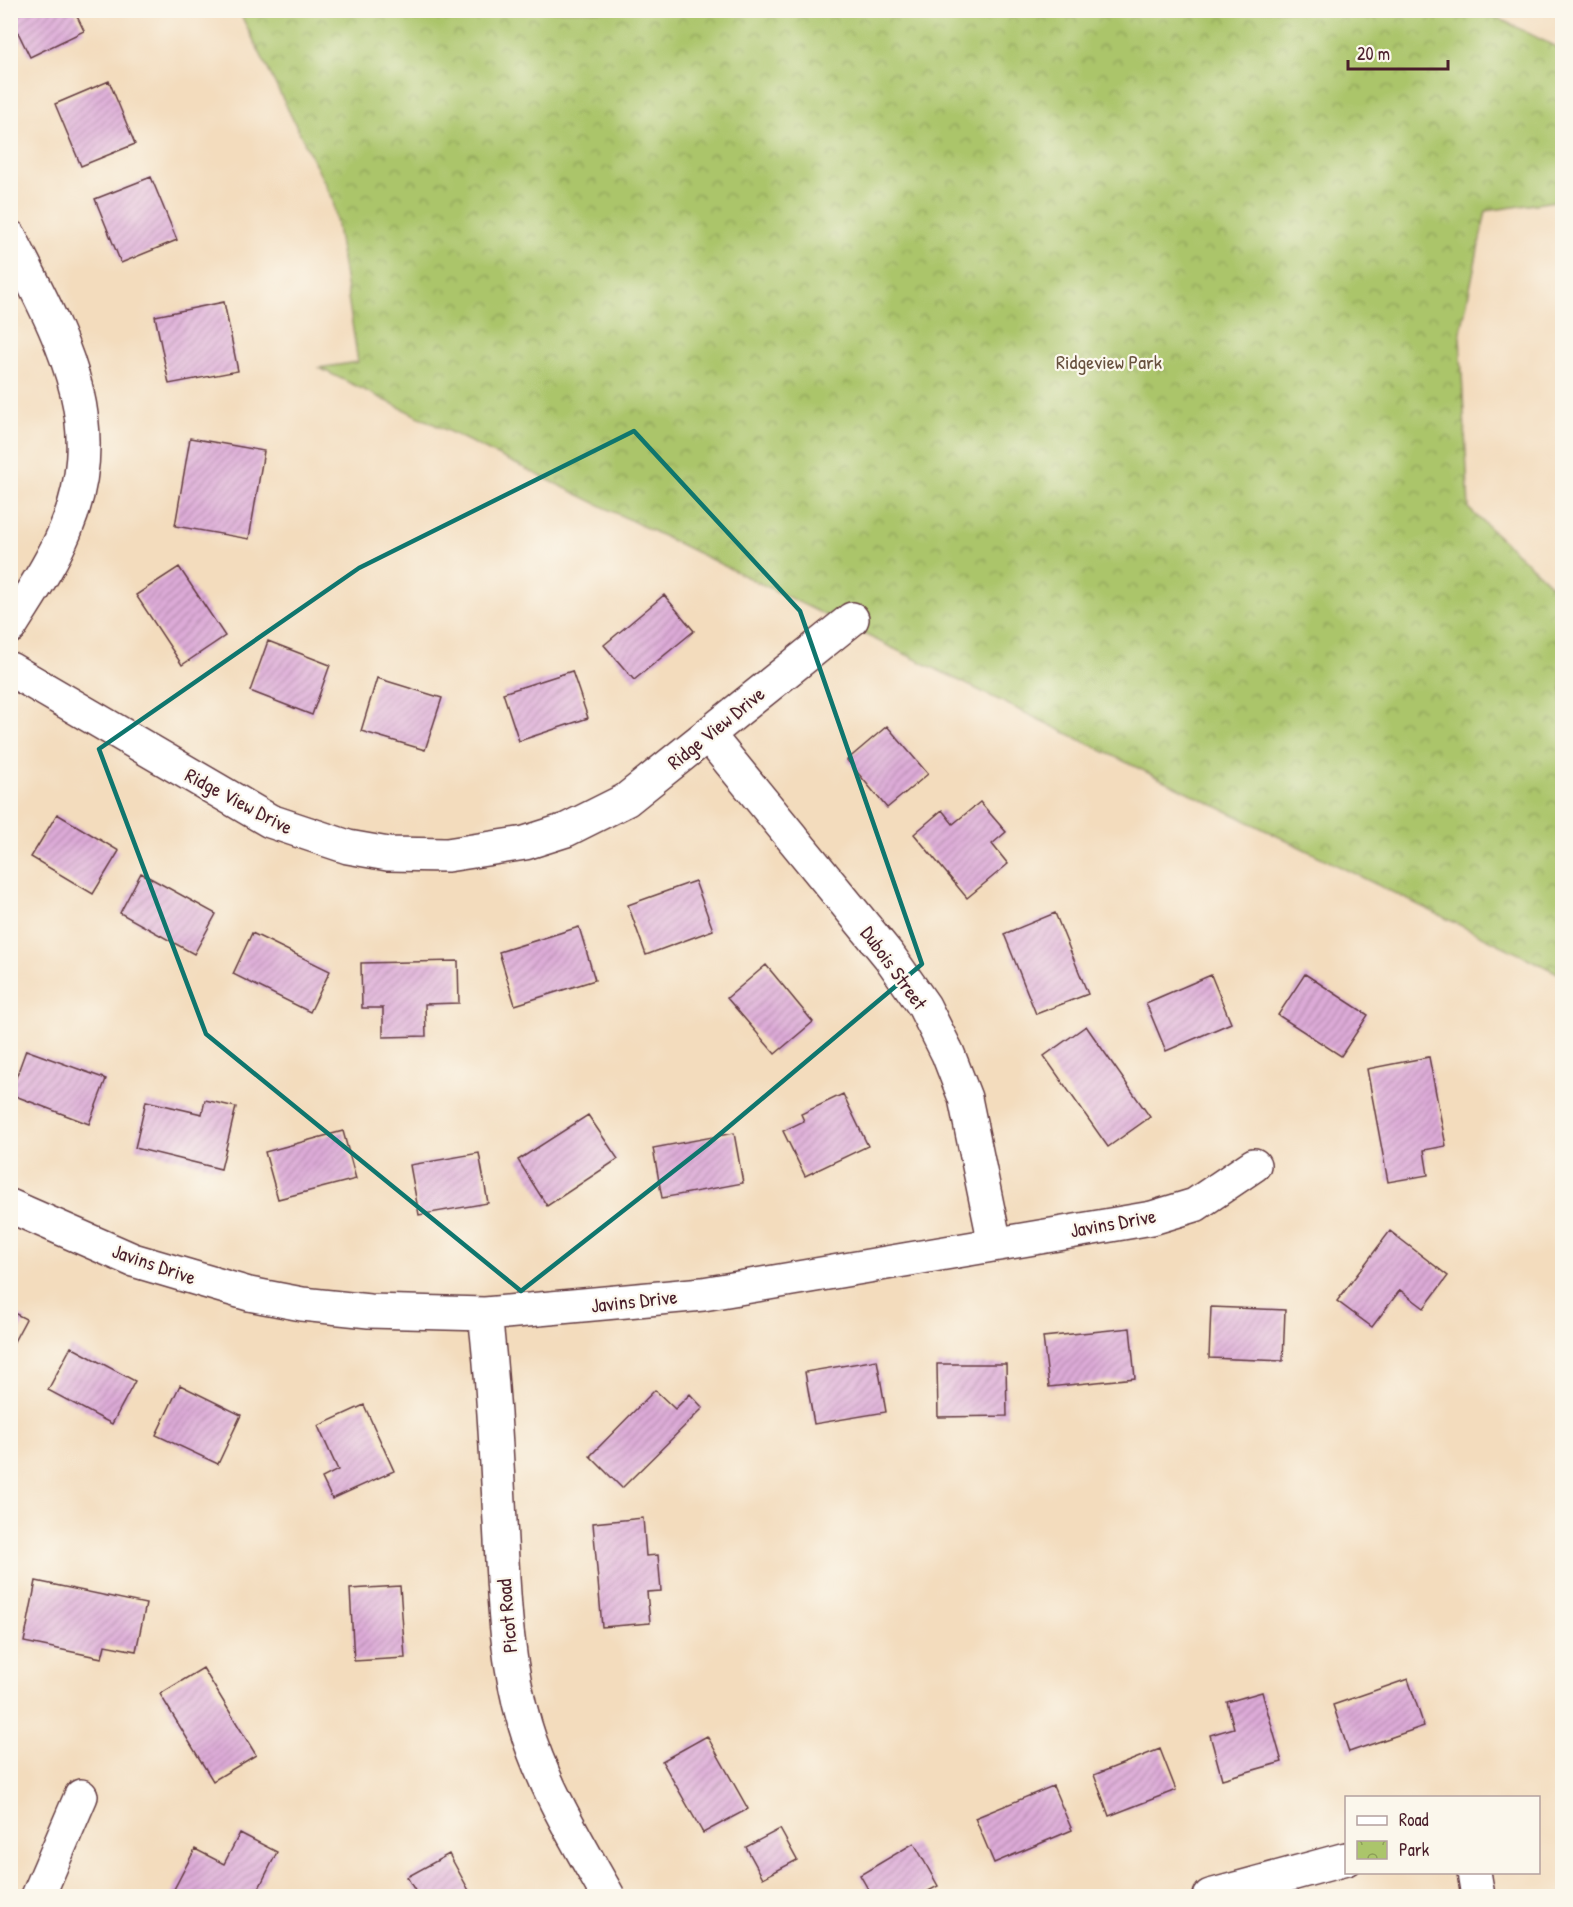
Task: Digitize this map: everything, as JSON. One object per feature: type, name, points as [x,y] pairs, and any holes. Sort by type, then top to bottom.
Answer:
[{"type":"street","points":[[10,237],[69,358],[80,398],[84,450],[80,486],[66,531],[10,627]]},
{"type":"street","name":"Ridge View Drive","points":[[10,669],[270,821],[325,841],[388,854],[447,855],[490,851],[566,830],[626,800],[852,619]]},
{"type":"street","name":"Dubois Street","points":[[708,735],[889,956],[924,1006],[948,1054],[965,1098],[995,1244]]},
{"type":"street","name":"Javins Drive","points":[[10,1206],[133,1260],[249,1294],[302,1304],[369,1311],[485,1314],[703,1294],[1152,1218],[1195,1205],[1254,1165]]},
{"type":"street","name":"Picot Road","points":[[485,1314],[491,1360],[505,1615],[512,1674],[525,1726],[544,1776],[608,1896]]},
{"type":"street","points":[[38,1896],[81,1796]]},
{"type":"street","points":[[1210,1896],[1345,1860]]},
{"type":"street","points":[[1474,1874],[1478,1896]]},
{"type":"highlighted area","points":[[634,431],[800,611],[922,964],[707,1145],[521,1291],[206,1034],[99,749],[359,568]]},
{"type":"green space","name":"Ridgeview Park","points":[[1482,10],[1562,50],[1562,200],[1486,211],[1460,336],[1469,509],[1562,595],[1562,975],[319,368],[358,362],[333,200],[239,11]]},
{"type":"building","points":[[10,10],[74,10],[84,31],[30,57],[10,16]]},
{"type":"building","points":[[109,81],[135,144],[81,166],[55,104]]},
{"type":"building","points":[[151,177],[177,240],[121,263],[95,199]]},
{"type":"building","points":[[224,302],[238,371],[169,384],[155,316]]},
{"type":"building","points":[[190,438],[264,451],[249,539],[175,526]]},
{"type":"building","points":[[179,567],[225,636],[182,665],[136,595]]},
{"type":"building","points":[[664,595],[694,631],[634,680],[604,645]]},
{"type":"building","points":[[268,641],[330,665],[312,715],[250,691]]},
{"type":"building","points":[[572,671],[588,718],[519,741],[503,693]]},
{"type":"building","points":[[377,678],[442,698],[425,750],[361,731]]},
{"type":"building","points":[[887,726],[928,774],[887,808],[847,760]]},
{"type":"building","points":[[980,802],[1006,832],[992,844],[1008,864],[967,898],[914,834],[942,810],[953,824]]},
{"type":"building","points":[[57,814],[119,851],[93,894],[31,857]]},
{"type":"building","points":[[141,873],[216,914],[194,954],[120,913]]},
{"type":"building","points":[[695,881],[713,930],[646,955],[628,905]]},
{"type":"building","points":[[1055,913],[1088,994],[1036,1014],[1004,934]]},
{"type":"building","points":[[579,927],[595,980],[515,1005],[499,952]]},
{"type":"building","points":[[252,933],[330,971],[310,1012],[233,974]]},
{"type":"building","points":[[458,961],[459,1003],[425,1004],[426,1036],[383,1037],[383,1008],[362,1008],[361,963]]},
{"type":"building","points":[[766,965],[813,1022],[775,1054],[727,998]]},
{"type":"building","points":[[1305,974],[1368,1015],[1341,1056],[1278,1015]]},
{"type":"building","points":[[1211,975],[1231,1023],[1166,1051],[1146,1003]]},
{"type":"building","points":[[1086,1026],[1150,1117],[1108,1147],[1044,1056]]},
{"type":"building","points":[[26,1050],[106,1079],[89,1124],[10,1094]]},
{"type":"building","points":[[1429,1057],[1446,1146],[1424,1150],[1428,1175],[1388,1182],[1367,1069]]},
{"type":"building","points":[[843,1094],[868,1146],[805,1176],[783,1131],[804,1121],[801,1114]]},
{"type":"building","points":[[205,1100],[236,1107],[221,1169],[135,1148],[146,1101],[202,1114]]},
{"type":"building","points":[[588,1115],[618,1159],[547,1206],[518,1160]]},
{"type":"building","points":[[343,1131],[356,1179],[278,1199],[265,1152]]},
{"type":"building","points":[[734,1133],[743,1183],[662,1198],[653,1148]]},
{"type":"building","points":[[479,1153],[488,1203],[419,1215],[410,1165]]},
{"type":"building","points":[[1390,1231],[1448,1276],[1424,1308],[1400,1290],[1372,1327],[1337,1301]]},
{"type":"building","points":[[1211,1307],[1285,1310],[1283,1361],[1209,1358]]},
{"type":"building","points":[[10,1311],[26,1319],[10,1349]]},
{"type":"building","points":[[1130,1328],[1135,1378],[1049,1387],[1043,1337]]},
{"type":"building","points":[[71,1347],[135,1381],[112,1424],[48,1390]]},
{"type":"building","points":[[877,1360],[886,1412],[814,1424],[805,1372]]},
{"type":"building","points":[[937,1364],[1006,1364],[1007,1416],[938,1417]]},
{"type":"building","points":[[180,1385],[241,1415],[218,1464],[156,1435]]},
{"type":"building","points":[[655,1390],[675,1409],[690,1394],[703,1408],[622,1488],[590,1456]]},
{"type":"building","points":[[364,1405],[394,1471],[332,1499],[322,1478],[338,1470],[318,1426]]},
{"type":"building","points":[[643,1518],[646,1556],[658,1555],[661,1591],[647,1592],[650,1623],[602,1627],[593,1523]]},
{"type":"building","points":[[36,1581],[146,1604],[136,1651],[105,1645],[102,1658],[24,1642]]},
{"type":"building","points":[[400,1586],[405,1658],[354,1661],[350,1589]]},
{"type":"building","points":[[203,1668],[256,1755],[213,1781],[160,1694]]},
{"type":"building","points":[[1408,1679],[1424,1726],[1349,1752],[1333,1705]]},
{"type":"building","points":[[1262,1692],[1282,1762],[1222,1779],[1210,1735],[1234,1728],[1227,1702]]},
{"type":"building","points":[[707,1736],[748,1809],[703,1833],[662,1761]]},
{"type":"building","points":[[1160,1749],[1176,1790],[1109,1816],[1094,1775]]},
{"type":"building","points":[[1053,1786],[1072,1830],[994,1863],[975,1818]]},
{"type":"building","points":[[780,1829],[797,1860],[763,1878],[746,1847]]},
{"type":"building","points":[[240,1833],[277,1852],[255,1896],[171,1895],[195,1849],[224,1864]]},
{"type":"building","points":[[914,1843],[938,1886],[919,1896],[872,1896],[860,1875]]},
{"type":"building","points":[[449,1854],[472,1896],[418,1896],[407,1877]]}]
